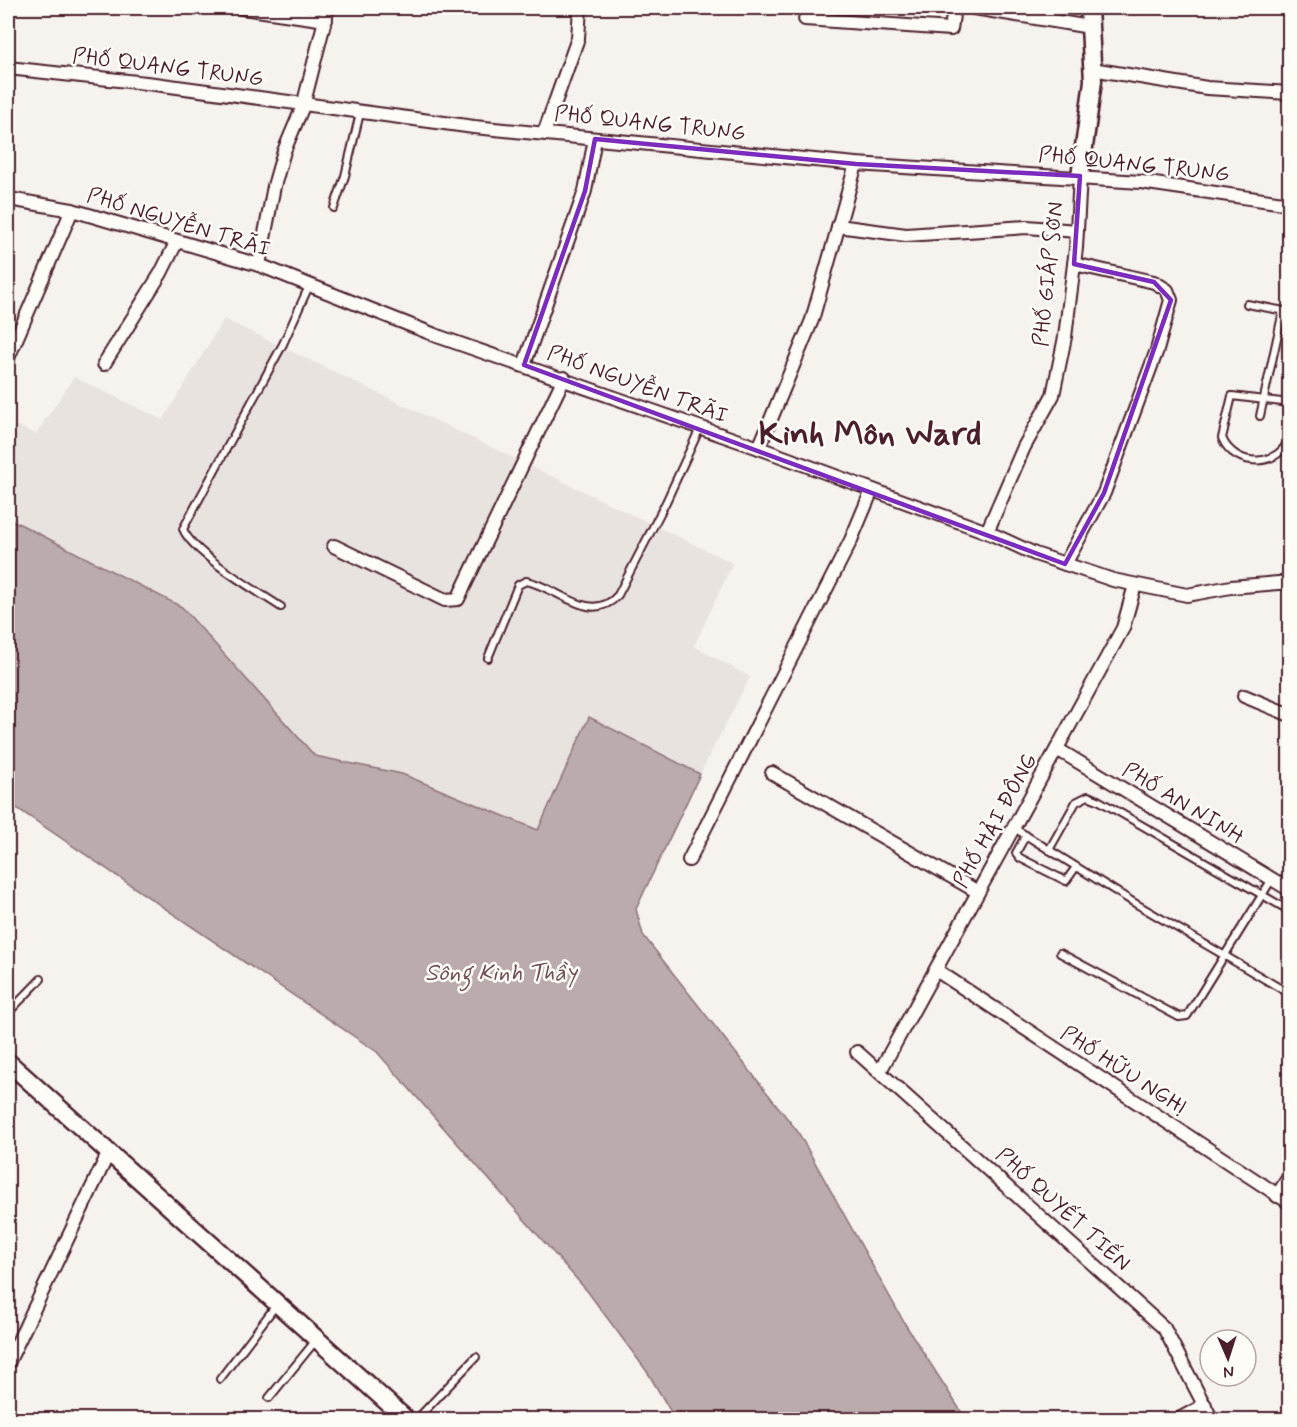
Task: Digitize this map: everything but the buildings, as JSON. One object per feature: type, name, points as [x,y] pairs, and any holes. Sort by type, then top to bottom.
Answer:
[{"type":"street","points":[[242,8],[326,21]]},
{"type":"street","points":[[259,265],[276,177],[303,106],[328,8]]},
{"type":"street","points":[[544,133],[578,38],[580,8]]},
{"type":"street","points":[[805,19],[951,28],[954,8]]},
{"type":"street","points":[[974,8],[1090,27]]},
{"type":"street","name":"PHỐ GIÁP SƠN","points":[[987,532],[1024,447],[1053,395],[1065,337],[1092,69],[1089,8]]},
{"type":"street","name":"PHỐ QUANG TRUNG","points":[[8,68],[156,84],[360,113],[595,139],[856,164],[1141,182],[1290,204]]},
{"type":"street","points":[[1092,69],[1207,88],[1290,93]]},
{"type":"street","points":[[524,365],[585,191],[595,139]]},
{"type":"street","points":[[759,448],[812,320],[856,164]]},
{"type":"street","name":"PHỐ NGUYỄN TRÃI","points":[[8,202],[15,200],[72,210],[259,265],[440,337],[564,378],[759,448],[987,532],[1035,554],[1135,585],[1187,596],[1231,587],[1290,582]]},
{"type":"street","points":[[8,358],[72,210]]},
{"type":"street","points":[[838,226],[906,235],[1028,227],[1077,231]]},
{"type":"street","points":[[104,364],[161,273],[177,241]]},
{"type":"street","points":[[1065,564],[1104,493],[1157,350],[1171,300],[1167,290],[1154,282],[1074,264]]},
{"type":"street","points":[[334,546],[445,600],[458,599],[564,378]]},
{"type":"street","points":[[688,860],[850,540],[872,490]]},
{"type":"street","name":"PHỐ HẢI ĐÔNG","points":[[880,1071],[1123,628],[1135,585]]},
{"type":"street","points":[[1244,696],[1290,715]]},
{"type":"street","name":"PHỐ AN NINH","points":[[1057,749],[1290,890]]},
{"type":"street","points":[[772,774],[978,892]]},
{"type":"street","name":"PHỐ HỮU NGHỊ","points":[[936,970],[1290,1203]]},
{"type":"street","name":"PHỐ QUYẾT TIẾN","points":[[857,1052],[1164,1328],[1212,1419]]},
{"type":"street","points":[[8,1062],[407,1419]]},
{"type":"street","points":[[8,1363],[109,1152]]},
{"type":"street","points":[[1277,1196],[1290,1175]]},
{"type":"street","points":[[1177,1419],[1204,1405]]},
{"type":"lane","points":[[334,208],[345,176],[360,113]]},
{"type":"lane","points":[[281,607],[217,563],[187,539],[183,529],[283,344],[310,285]]},
{"type":"lane","points":[[1247,304],[1286,311],[1260,416]]},
{"type":"lane","points":[[1290,403],[1232,396],[1222,438],[1225,445],[1243,459],[1267,459],[1287,447],[1290,435]]},
{"type":"lane","points":[[488,658],[518,585],[526,581],[588,607],[600,608],[609,604],[618,595],[666,502],[700,428]]},
{"type":"lane","points":[[1049,850],[1076,802],[1088,796],[1290,911]]},
{"type":"lane","points":[[1014,828],[1290,994]]},
{"type":"lane","points":[[1026,835],[1016,853],[1020,858],[1066,881],[1076,867]]},
{"type":"lane","points":[[1060,953],[1179,1017],[1187,1016],[1272,879]]},
{"type":"lane","points":[[8,1013],[41,979]]},
{"type":"lane","points":[[220,1379],[278,1304]]},
{"type":"lane","points":[[269,1398],[317,1339]]},
{"type":"lane","points":[[416,1419],[476,1357]]},
{"type":"highlighted area","points":[[595,139],[856,164],[1080,176],[1074,264],[1154,282],[1171,300],[1104,493],[1065,564],[524,365],[585,191]]},
{"type":"shaded area","points":[[224,319],[733,563],[694,646],[750,677],[700,774],[589,717],[538,830],[402,774],[315,756],[182,607],[8,518],[8,422],[36,434],[74,377],[163,420]]},
{"type":"water","name":"Sông Kinh Thầy","points":[[8,518],[182,607],[315,756],[402,774],[538,830],[589,717],[700,774],[636,909],[643,935],[798,1132],[905,1324],[966,1419],[675,1419],[648,1373],[588,1292],[377,1052],[8,802]]},
{"type":"district","name":"Kinh Môn Ward","points":[[870,432]]}]
